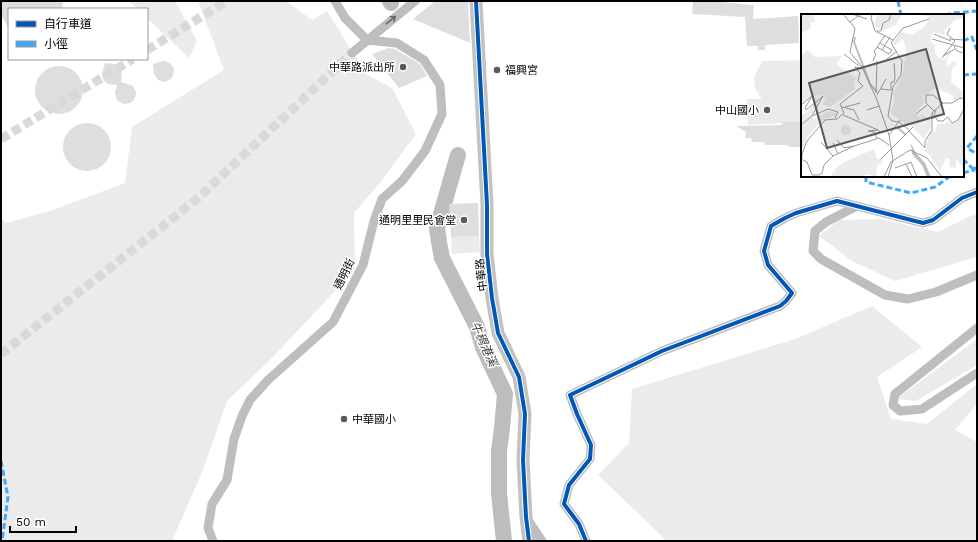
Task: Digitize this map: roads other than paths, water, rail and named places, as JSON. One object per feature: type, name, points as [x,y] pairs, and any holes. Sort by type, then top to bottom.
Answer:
[{"type":"street","points":[[334,1],[346,18],[367,40]]},
{"type":"street","points":[[352,53],[415,1]]},
{"type":"street","name":"中華路","points":[[476,1],[487,205],[487,254],[498,333],[519,377],[525,414],[523,460],[526,517],[529,541]]},
{"type":"street","name":"通明街","points":[[213,541],[208,528],[212,504],[227,480],[234,440],[242,416],[250,400],[268,380],[333,322],[363,265],[374,220],[382,199],[402,180],[425,151],[442,114],[440,85],[424,60],[397,43],[367,40]]},
{"type":"street","points":[[586,541],[579,524],[564,504],[569,486],[590,459],[591,445],[570,395],[662,351],[780,306],[792,293],[768,265],[764,251],[771,226],[785,218],[796,213],[837,201],[923,223],[933,220],[962,198],[977,192]]},
{"type":"street","points":[[857,206],[826,222],[815,231],[814,251],[821,259],[885,295],[908,299],[936,292],[977,274]]},
{"type":"street","points":[[977,328],[895,394],[893,404],[900,411],[922,409],[977,373]]},
{"type":"street","points":[[526,517],[542,541]]},
{"type":"waterway","name":"牛稠港溪","points":[[458,155],[437,228],[442,258],[477,327],[483,347],[505,394],[499,451],[499,493],[504,541]]},
{"type":"tunnel","points":[[148,49],[227,1]]},
{"type":"tunnel","points":[[1,354],[197,199],[352,53]]},
{"type":"tunnel","points":[[1,139],[131,60]]},
{"type":"place","name":"中華路派出所","points":[[403,67]]},
{"type":"place","name":"福興宮","points":[[497,70]]},
{"type":"place","name":"中山國小","points":[[767,110]]},
{"type":"place","name":"通明里里民會堂","points":[[464,220]]},
{"type":"place","name":"中華國小","points":[[344,419]]}]
